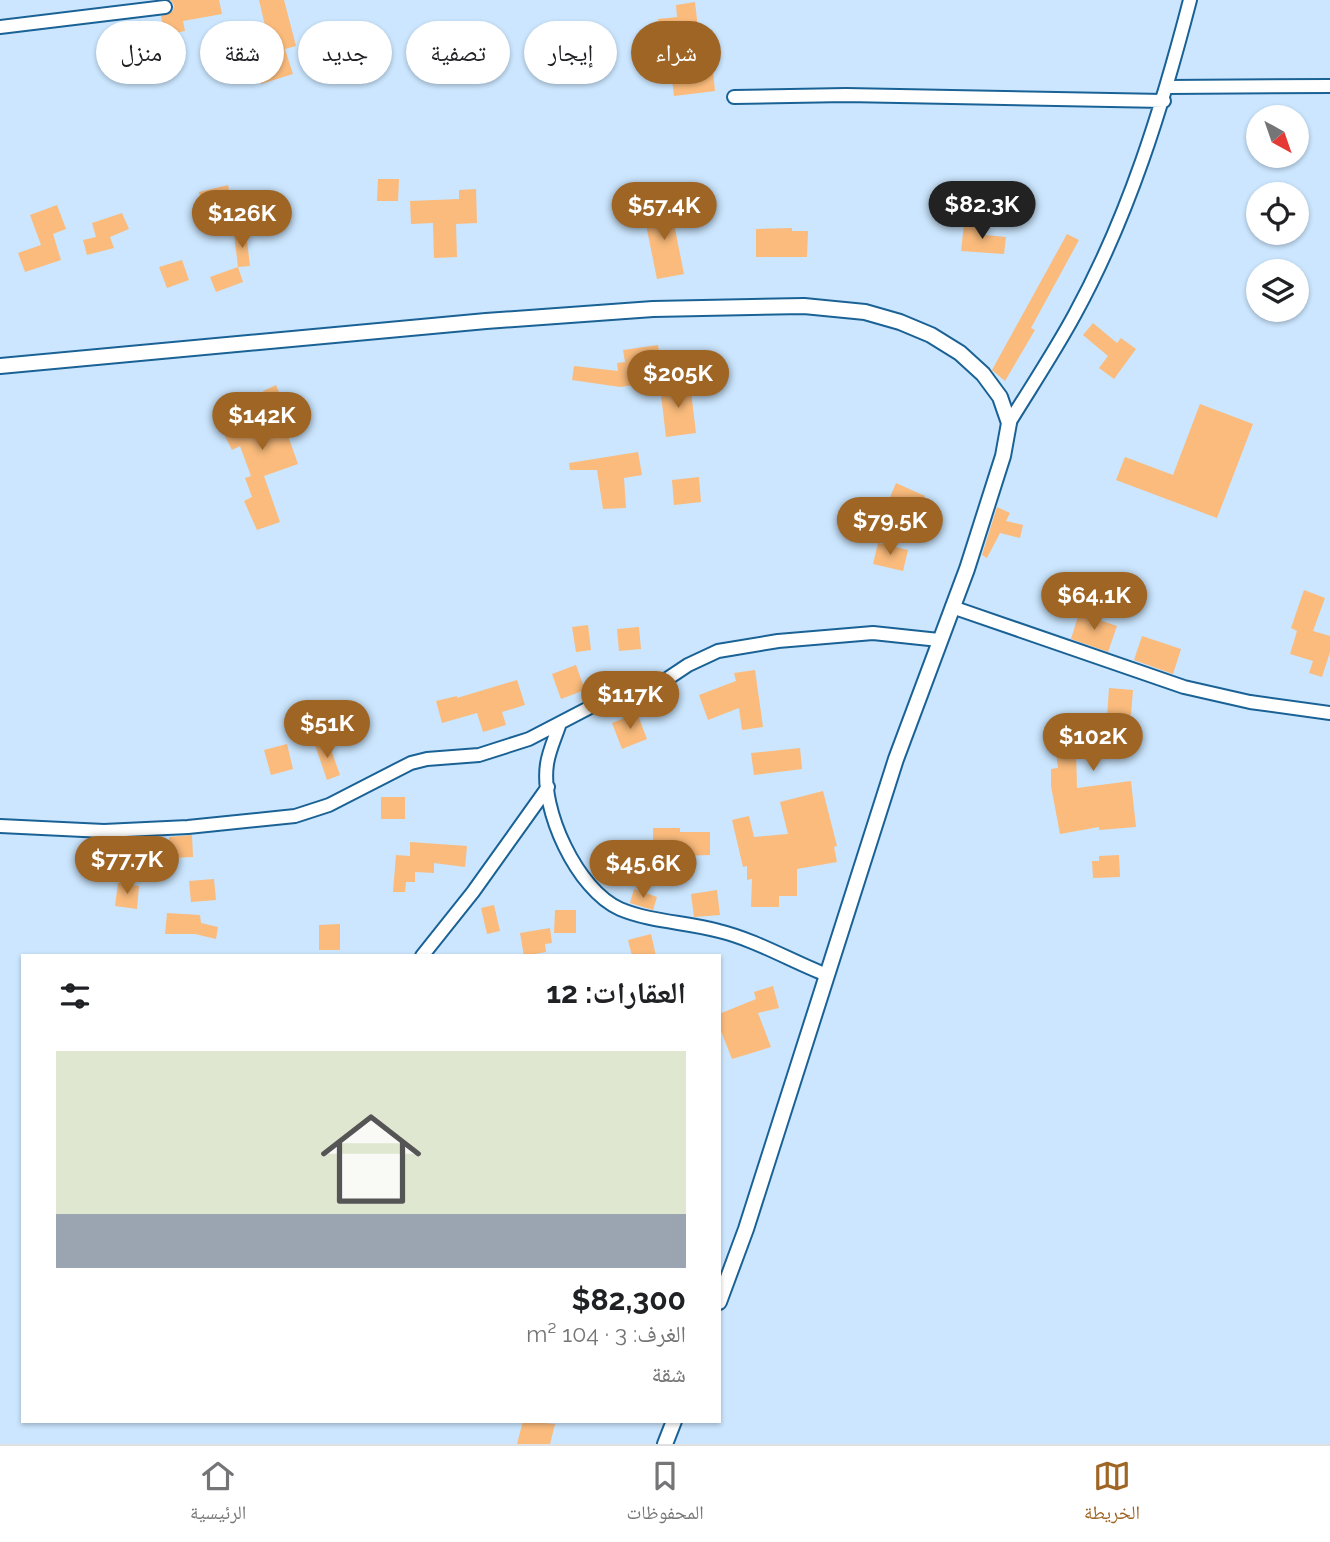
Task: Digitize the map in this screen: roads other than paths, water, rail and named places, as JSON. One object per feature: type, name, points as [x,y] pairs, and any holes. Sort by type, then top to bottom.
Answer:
[{"type":"street","points":[[721,1297],[746,1228],[896,758],[952,607],[1003,456],[1009,423],[1076,313],[1142,164],[1164,101],[1190,0]]},
{"type":"street","points":[[0,27],[165,7]]},
{"type":"street","points":[[1167,87],[1330,86]]},
{"type":"street","points":[[734,97],[1164,101]]},
{"type":"street","points":[[0,366],[486,321],[653,309],[803,306],[865,312],[931,335],[960,353],[983,374],[1000,397],[1009,423]]},
{"type":"street","points":[[952,607],[1184,687],[1250,702],[1330,713]]},
{"type":"street","points":[[0,826],[104,831],[188,827],[295,816],[329,805],[411,764],[427,759],[479,755],[528,739],[604,700],[655,687],[688,665],[718,651],[778,641],[873,633],[939,640]]},
{"type":"street","points":[[560,723],[547,764],[548,787],[556,825],[568,855],[608,901],[620,908],[657,919],[720,931],[827,975]]},
{"type":"street","points":[[424,954],[473,892],[548,787]]},
{"type":"street","points":[[665,1444],[673,1423]]}]
